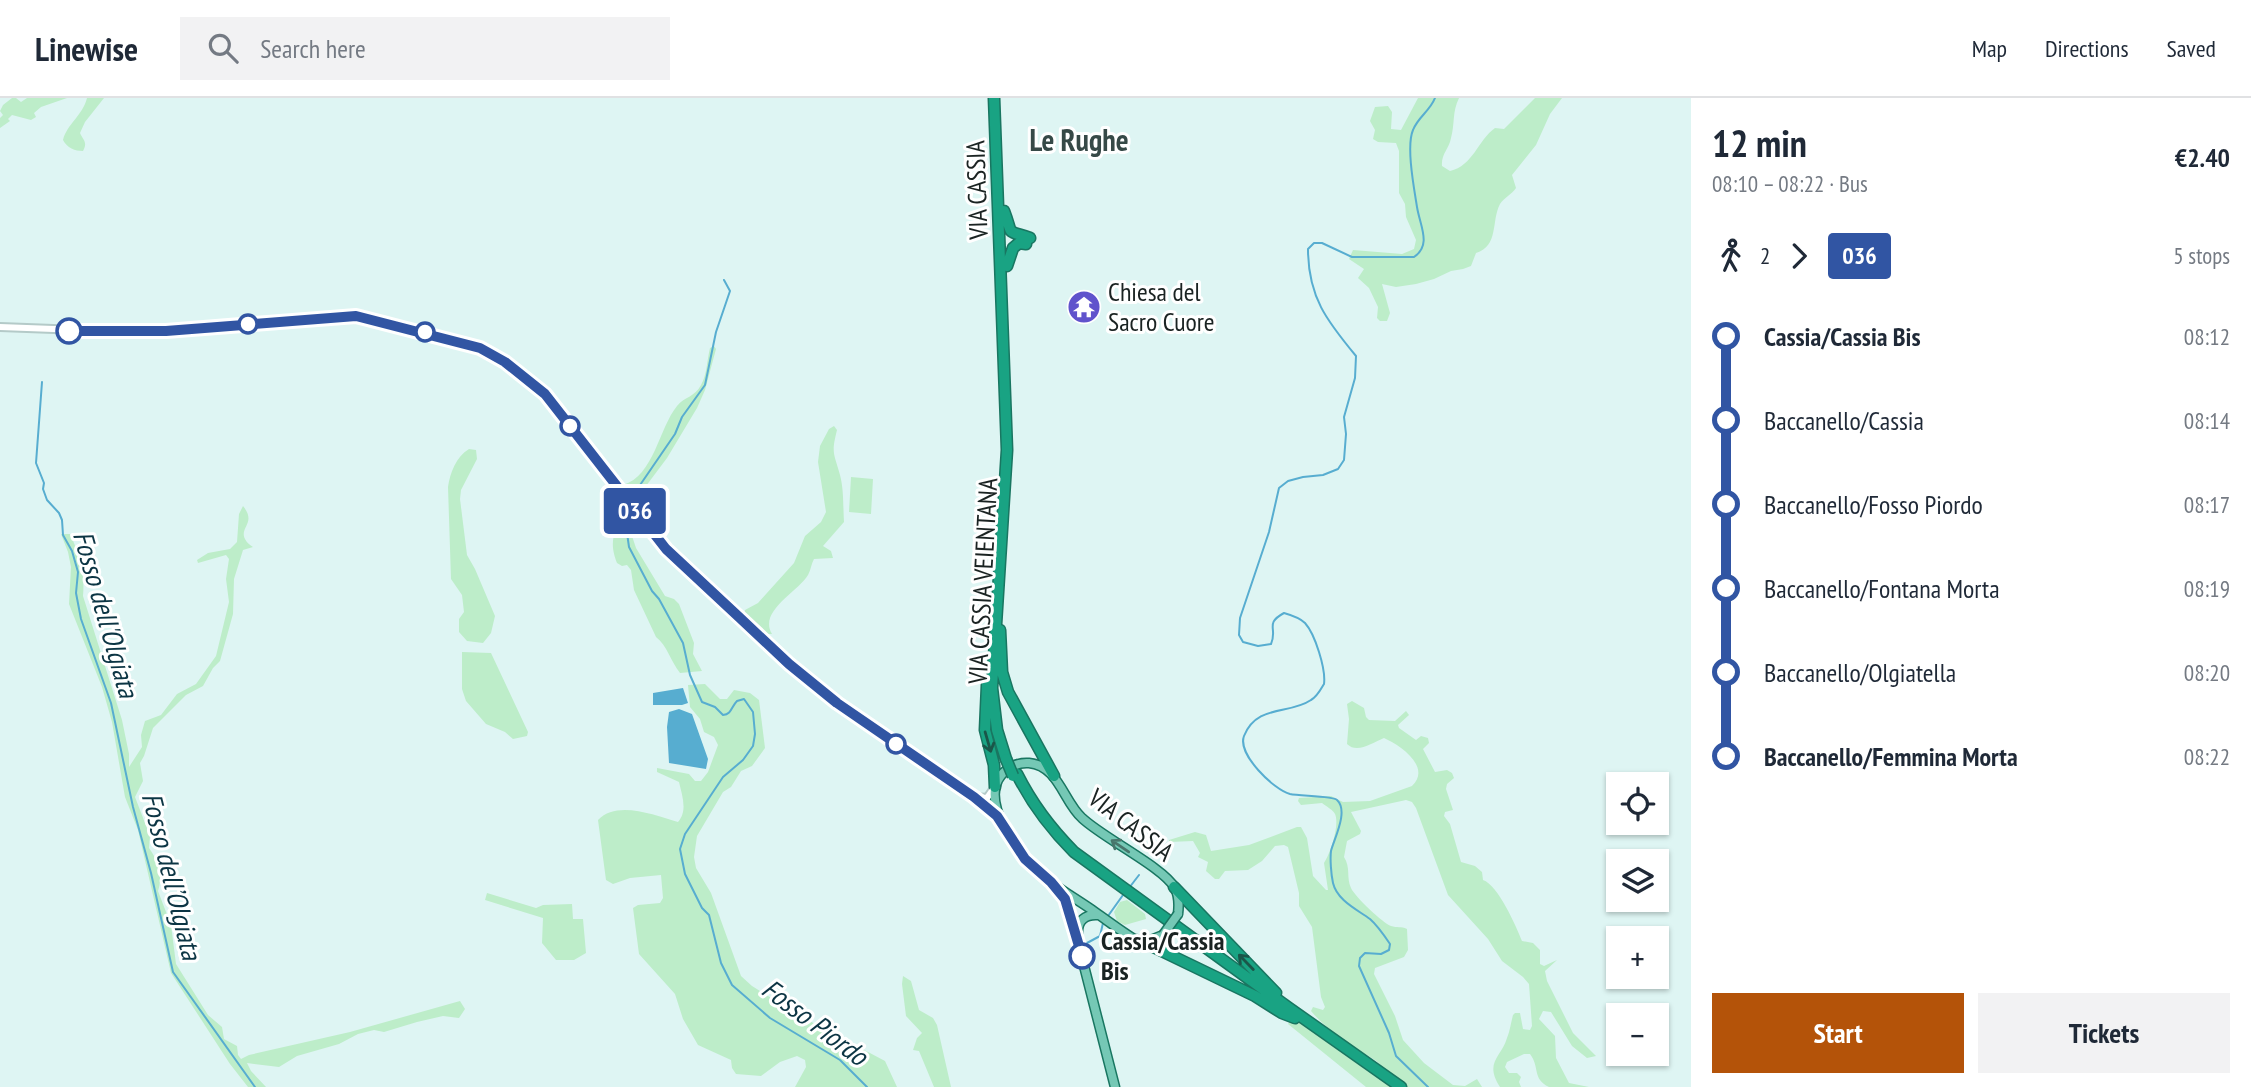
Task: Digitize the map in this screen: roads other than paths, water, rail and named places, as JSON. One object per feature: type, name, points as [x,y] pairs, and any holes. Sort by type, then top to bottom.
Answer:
[{"type":"highway","name":"VIA CASSIA","points":[[995,98],[1007,266]]},
{"type":"highway","name":"VIA CASSIA","points":[[995,98],[1001,281]]},
{"type":"highway","points":[[994,172],[996,223],[1000,232]]},
{"type":"highway","points":[[1004,211],[1010,231],[1028,241],[1018,243],[1013,248],[1007,266]]},
{"type":"highway","name":"VIA CASSIA VEIENTANA","points":[[998,611],[1011,451],[1007,266]]},
{"type":"highway","name":"VIA CASSIA VEIENTANA","points":[[1001,281],[1007,450],[996,688],[1008,758],[1015,775],[1034,805],[1074,852],[1126,894],[1296,1018],[1401,1087]]},
{"type":"highway","points":[[997,626],[1002,672],[1008,692],[1054,776]]},
{"type":"highway","points":[[995,787],[994,765],[986,739],[985,719],[991,640],[997,626]]},
{"type":"highway","points":[[1174,887],[1280,998],[1313,1025]]},
{"type":"highway","name":"VIA CASSIA VEIENTANA","points":[[1126,894],[1313,1025],[1393,1087]]},
{"type":"highway","points":[[1141,941],[1296,1018]]},
{"type":"main road","points":[[1054,776],[1038,766],[1021,764],[1004,772],[995,787],[995,802],[1002,821],[1025,859],[1051,882],[1128,935],[1141,941]]},
{"type":"main road","name":"VIA CASSIA","points":[[1054,776],[1083,820],[1160,874],[1174,887],[1179,901],[1178,914],[1163,935],[1152,941],[1141,941]]},
{"type":"main road","points":[[1051,882],[1065,899],[1078,940],[1115,1087]]},
{"type":"main road","points":[[1078,940],[1078,926],[1083,918],[1091,915],[1104,918]]},
{"type":"street","points":[[994,172],[995,98]]},
{"type":"street","points":[[0,327],[142,332],[353,316],[484,349],[545,394],[666,549],[789,664],[837,703],[974,797],[1002,821]]},
{"type":"street","points":[[974,797],[987,797],[995,787]]},
{"type":"water","points":[[683,688],[688,703],[653,705],[653,693]]},
{"type":"water","points":[[679,709],[692,714],[708,759],[706,769],[669,763],[669,712]]},
{"type":"waterway","points":[[1428,1087],[1396,1056],[1389,1033],[1359,966],[1360,958],[1365,953],[1381,954],[1389,950],[1390,944],[1370,919],[1338,894],[1333,883],[1331,851],[1341,818],[1340,805],[1334,799],[1294,795],[1275,786],[1251,761],[1243,743],[1244,736],[1257,719],[1302,705],[1319,693],[1324,678],[1316,643],[1305,623],[1284,613],[1273,623],[1271,644],[1258,646],[1243,642],[1239,635],[1240,618],[1269,532],[1279,488],[1288,481],[1323,475],[1338,469],[1344,460],[1344,417],[1355,378],[1356,356],[1321,307],[1311,281],[1308,249],[1314,243],[1322,243],[1352,257],[1414,257],[1419,252],[1424,241],[1410,156],[1411,137],[1415,125],[1435,98]]},
{"type":"waterway","name":"Fosso Piordo","points":[[633,504],[638,488],[705,385],[716,332],[730,291],[724,280]]},
{"type":"waterway","name":"Fosso dell'Olgiata","points":[[42,382],[36,463],[47,500],[62,520],[63,535],[72,551],[78,572],[76,593],[81,619],[111,703],[173,972],[255,1087]]},
{"type":"waterway","name":"Fosso Piordo","points":[[631,511],[626,526],[629,547],[683,643],[690,675],[702,702],[715,707],[723,715],[730,712],[737,701],[744,699],[753,712],[753,746],[743,760],[723,777],[685,834],[680,849],[685,874],[702,908],[709,915],[721,963],[732,985],[770,1018],[840,1060],[867,1087]]},
{"type":"waterway","points":[[1129,888],[1139,875]]},
{"type":"waterway","points":[[1108,916],[1123,895]]},
{"type":"waterway","points":[[1087,943],[1100,936],[1103,923]]},
{"type":"place","name":"Chiesa del Sacro Cuore","points":[[1084,307]]},
{"type":"place","name":"Cassia/Cassia Bis","points":[[1082,956]]},
{"type":"district","name":"Le Rughe","points":[[1079,141]]},
{"type":"water label","name":"Fosso dell’Olgiata","points":[[172,876]]}]
